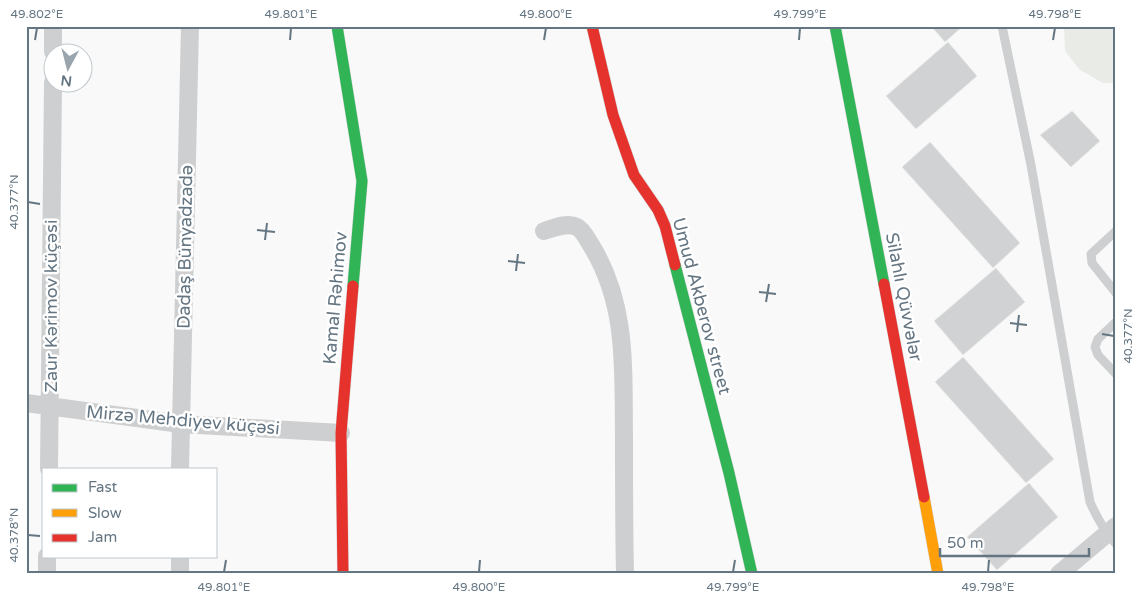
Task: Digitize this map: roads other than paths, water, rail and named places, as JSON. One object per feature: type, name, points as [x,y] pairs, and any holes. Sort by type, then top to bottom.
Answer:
[{"type":"street","points":[[53,26],[53,42]]},
{"type":"street","name":"Dadaş Bünyadzadə","points":[[180,468],[190,26]]},
{"type":"street","name":"Kamal Rəhimov","points":[[337,26],[362,181],[341,433],[342,574]]},
{"type":"street","name":"Umud Akberov street","points":[[592,26],[613,115],[634,176],[658,210],[665,226],[729,473],[752,574]]},
{"type":"street","name":"Silahlı Qüvvələr","points":[[835,26],[938,574]]},
{"type":"street","name":"Zaur Kərimov küçəsi","points":[[49,468],[53,92]]},
{"type":"street","points":[[544,230],[566,225],[575,226],[581,230],[607,275],[618,312],[623,360],[624,574]]},
{"type":"street","name":"Mirzə Mehdiyev küçəsi","points":[[26,403],[181,424],[341,433]]},
{"type":"street","points":[[1059,574],[1113,535]]},
{"type":"street","points":[[47,558],[47,574]]},
{"type":"street","points":[[180,558],[180,574]]},
{"type":"lane","points":[[1002,26],[1031,165],[1090,502],[1098,521],[1113,535]]},
{"type":"lane","points":[[1116,231],[1091,254],[1092,263],[1116,293]]},
{"type":"lane","points":[[1116,322],[1098,339],[1095,346],[1098,355],[1116,374]]}]
